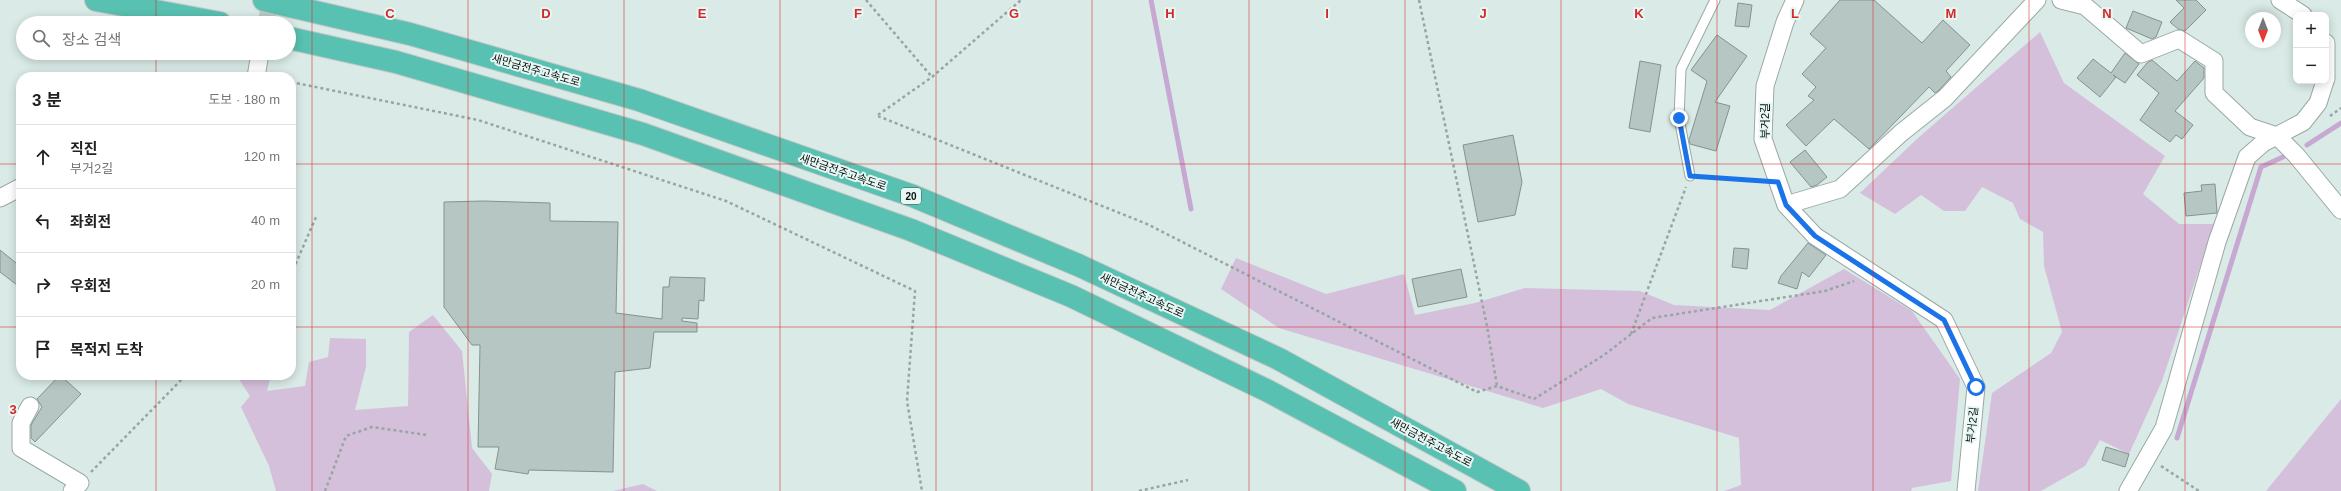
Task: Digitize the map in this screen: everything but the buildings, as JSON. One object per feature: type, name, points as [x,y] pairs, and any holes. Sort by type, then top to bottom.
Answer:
[{"type":"highway","points":[[96,0],[182,16]]},
{"type":"highway","name":"새만금전주고속도로","points":[[264,0],[410,34],[639,100],[913,196],[1078,265],[1279,359],[1518,491]]},
{"type":"highway","points":[[296,40],[396,62],[643,134],[911,230],[1071,296],[1240,377],[1455,491]]},
{"type":"street","name":"부거2길","points":[[1795,0],[1785,22],[1765,86],[1763,139],[1786,205],[1815,236],[1944,320],[1976,387],[1966,491]]},
{"type":"street","points":[[1786,205],[1840,189],[1901,133],[1945,98],[2037,0]]},
{"type":"street","points":[[2062,0],[2085,6],[2141,54],[2179,39],[2214,61],[2214,93],[2250,127],[2277,136],[2296,155],[2341,210]]},
{"type":"street","points":[[2280,0],[2298,12]]},
{"type":"street","points":[[257,72],[259,60]]},
{"type":"street","points":[[2128,491],[2164,428],[2217,242],[2247,157],[2263,143],[2303,122],[2318,102],[2325,84]]},
{"type":"street","points":[[0,198],[16,190]]},
{"type":"street","points":[[30,406],[21,423],[21,448],[76,487]]},
{"type":"lane","points":[[1690,176],[1679,118],[1681,69],[1715,0]]},
{"type":"path","points":[[866,0],[932,77]]},
{"type":"path","points":[[1020,0],[932,77],[878,116],[1147,224],[1477,392],[1497,386],[1534,399],[1604,355],[1652,318],[1825,291],[1874,275]]},
{"type":"path","points":[[1419,0],[1487,326],[1497,386]]},
{"type":"path","points":[[296,83],[478,120],[726,201],[915,291],[907,401],[922,491]]},
{"type":"path","points":[[1630,335],[1690,176],[1778,182]]},
{"type":"path","points":[[296,263],[316,217]]},
{"type":"path","points":[[76,487],[181,380]]},
{"type":"path","points":[[325,491],[346,436],[372,427],[427,435]]},
{"type":"path","points":[[2147,457],[2199,491]]},
{"type":"path","points":[[1139,491],[1188,480]]},
{"type":"shaded area","points":[[2040,32],[2064,83],[2165,156],[2143,194],[2179,224],[2214,224],[2162,381],[2129,454],[2100,440],[2085,466],[2041,491],[1978,491],[1992,393],[2051,353],[2062,332],[2044,266],[2043,232],[2020,219],[2013,203],[1982,187],[1965,211],[1944,211],[1921,195],[1895,214],[1860,193],[1918,138]]},
{"type":"shaded area","points":[[1236,258],[1326,294],[1404,274],[1415,315],[1475,303],[1525,288],[1640,291],[1674,305],[1770,310],[1844,269],[1912,311],[1960,379],[1951,481],[1912,488],[1911,491],[1724,491],[1741,485],[1739,438],[1628,404],[1601,389],[1543,408],[1279,328],[1221,289]]},
{"type":"shaded area","points":[[433,315],[462,351],[472,448],[492,474],[489,491],[276,491],[269,466],[241,407],[250,396],[239,380],[270,380],[267,391],[305,386],[309,362],[328,357],[330,338],[366,339],[366,367],[355,410],[408,406],[409,332]]},
{"type":"shaded area","points":[[2341,399],[2341,491],[2266,491]]},
{"type":"shaded area","points":[[643,484],[657,491],[613,491]]},
{"type":"waterway","points":[[1151,0],[1191,209]]},
{"type":"waterway","points":[[2307,145],[2341,123]]},
{"type":"waterway","points":[[2177,438],[2261,167],[2283,157]]},
{"type":"tunnel","points":[[268,16],[271,0]]},
{"type":"route","points":[[1679,118],[1690,176],[1778,182],[1786,205],[1815,236],[1944,320],[1976,387]]}]
